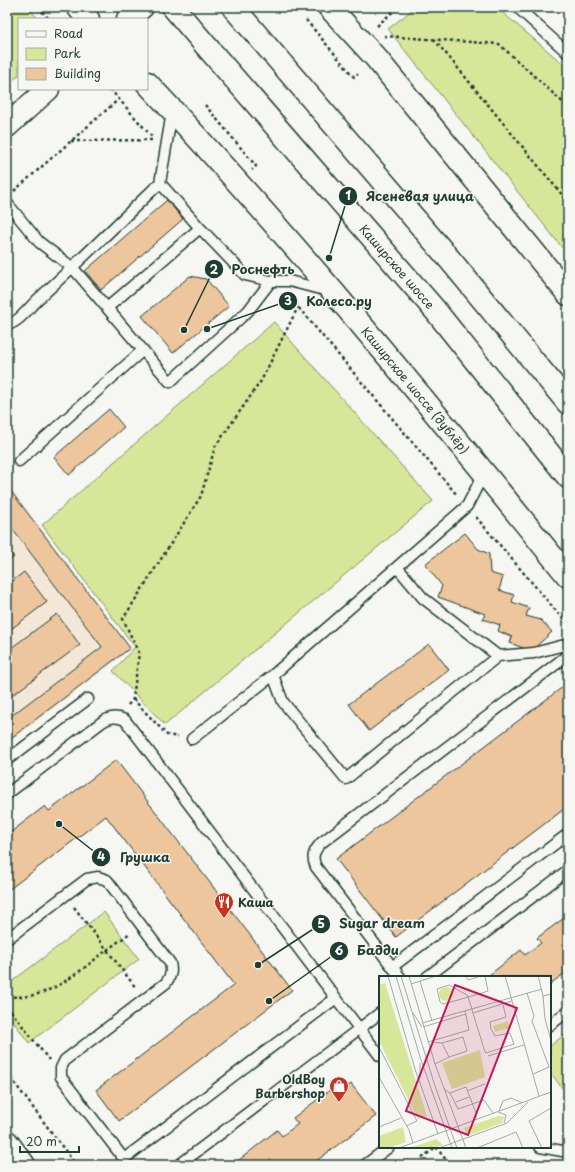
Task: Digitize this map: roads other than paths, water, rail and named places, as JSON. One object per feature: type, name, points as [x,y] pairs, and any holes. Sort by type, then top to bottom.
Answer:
[{"type":"main road","points":[[78,7],[87,18]]},
{"type":"main road","points":[[129,18],[142,7]]},
{"type":"main road","name":"Каширское шоссе","points":[[173,7],[435,310],[568,477]]},
{"type":"main road","points":[[233,7],[450,261],[568,403]]},
{"type":"main road","points":[[329,7],[376,58],[564,290],[568,309]]},
{"type":"main road","name":"Каширское шоссе (дублёр)","points":[[148,84],[238,182],[334,293],[568,576]]},
{"type":"main road","points":[[7,126],[47,90]]},
{"type":"main road","points":[[7,1142],[24,1165]]},
{"type":"lane","points":[[517,7],[568,53]]},
{"type":"lane","points":[[7,325],[14,323],[160,183],[173,110]]},
{"type":"lane","points":[[160,183],[245,275],[271,281],[289,281],[334,293]]},
{"type":"lane","points":[[7,203],[39,242],[73,268],[170,382],[248,311],[271,281]]},
{"type":"lane","points":[[107,308],[200,228]]},
{"type":"lane","points":[[19,460],[143,350]]},
{"type":"lane","points":[[192,739],[273,675],[467,506],[484,473]]},
{"type":"lane","points":[[397,567],[423,598],[498,656]]},
{"type":"lane","points":[[273,675],[284,702],[346,779],[498,656],[534,653],[568,644]]},
{"type":"lane","points":[[399,976],[316,867],[313,859],[314,851],[320,843],[568,655]]},
{"type":"lane","points":[[7,760],[88,699]]},
{"type":"lane","points":[[7,794],[108,718],[114,717],[124,720],[379,1055]]},
{"type":"lane","points":[[392,967],[568,834]]},
{"type":"lane","points":[[428,976],[568,870]]},
{"type":"lane","points":[[7,939],[87,879],[94,877],[104,878],[170,963],[170,978],[166,983],[65,1060],[61,1068],[61,1077],[123,1162],[336,998]]},
{"type":"lane","points":[[551,1023],[568,1011]]},
{"type":"lane","points":[[179,1165],[379,1014]]},
{"type":"lane","points":[[365,1165],[388,1148]]},
{"type":"lane","points":[[546,1148],[568,1152]]},
{"type":"place","name":"Ясеневая улица","points":[[329,258]]},
{"type":"place","name":"Колесо.ру","points":[[207,329]]},
{"type":"place","name":"Роснефть","points":[[184,330]]},
{"type":"place","name":"Грушка","points":[[59,824]]},
{"type":"place","name":"Каша","points":[[224,919]]},
{"type":"place","name":"Sugar dream","points":[[258,965]]},
{"type":"place","name":"Бадди","points":[[269,1001]]},
{"type":"place","name":"OldBoy Barbershop","points":[[339,1103]]}]
